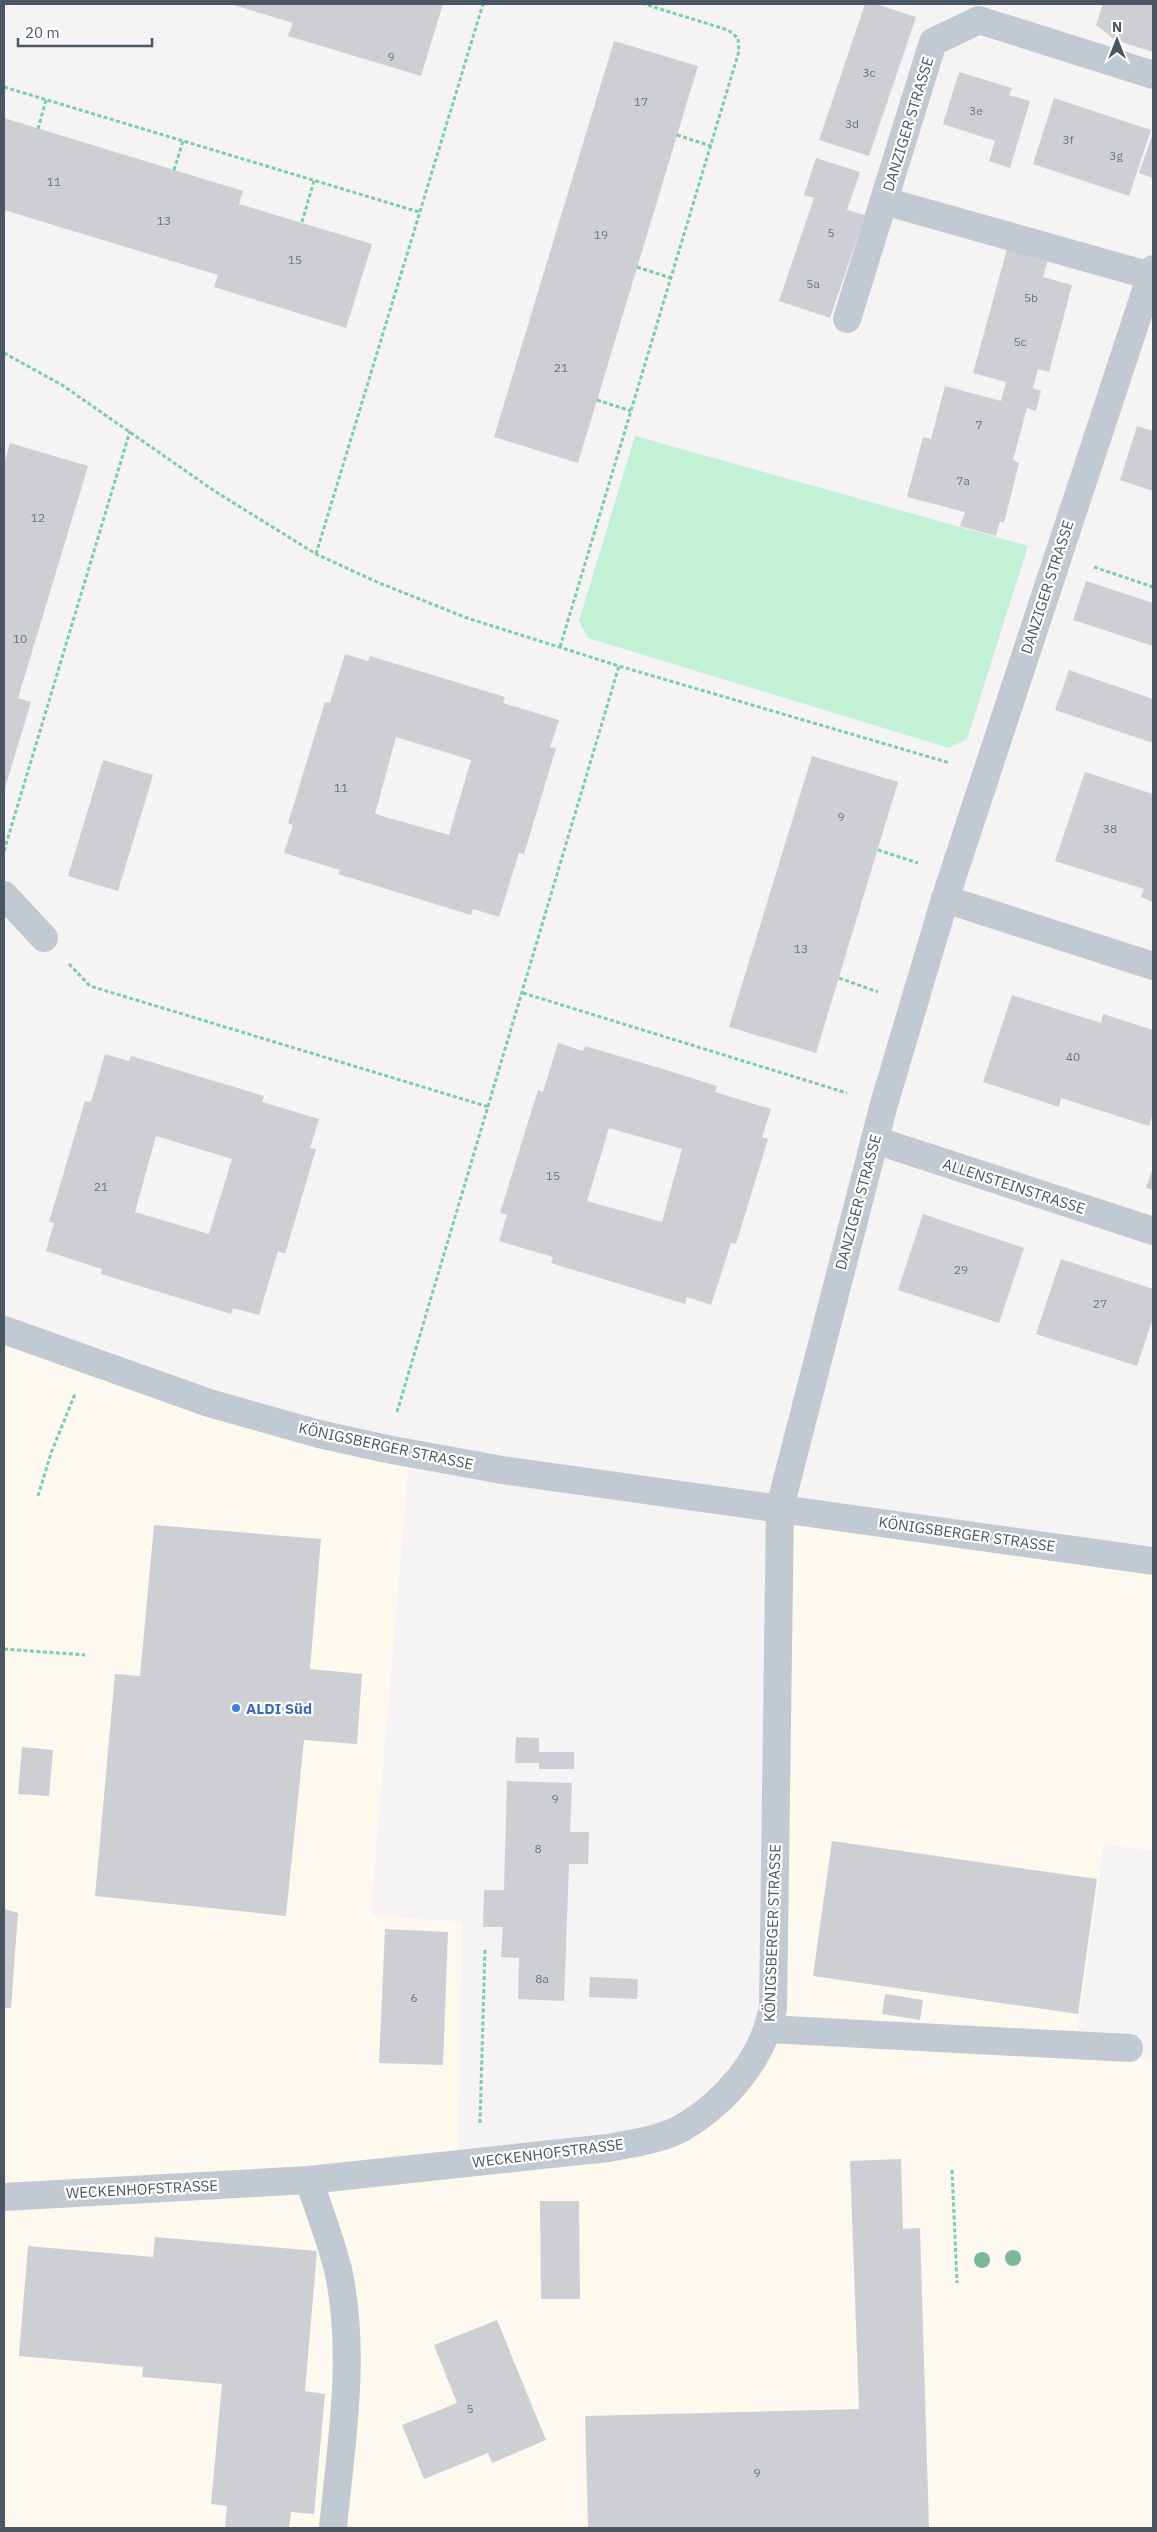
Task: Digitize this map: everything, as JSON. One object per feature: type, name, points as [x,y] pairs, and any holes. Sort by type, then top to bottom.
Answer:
[{"type":"street","name":"DANZIGER STRASSE","points":[[847,319],[933,42],[980,20],[1153,75]]},
{"type":"street","name":"DANZIGER STRASSE","points":[[780,1508],[884,1104],[986,774],[1152,272],[884,201]]},
{"type":"street","points":[[4,895],[44,938]]},
{"type":"street","points":[[946,899],[1153,966]]},
{"type":"street","name":"ALLENSTEINSTRASSE","points":[[875,1140],[1153,1231]]},
{"type":"street","name":"KÖNIGSBERGER STRASSE","points":[[4,1330],[209,1403],[319,1434],[387,1449],[502,1470],[1153,1561]]},
{"type":"street","name":"KÖNIGSBERGER STRASSE","points":[[780,1508],[773,1999],[768,2029],[1129,2048]]},
{"type":"street","name":"WECKENHOFSTRASSE","points":[[4,2197],[309,2180],[608,2148],[638,2142],[681,2129],[716,2104],[728,2092],[757,2054],[768,2029]]},
{"type":"street","points":[[309,2180],[339,2273],[347,2330],[346,2386],[333,2528]]},
{"type":"path","points":[[316,554],[483,4]]},
{"type":"path","points":[[560,647],[740,51],[738,38],[728,30],[644,4]]},
{"type":"path","points":[[4,87],[419,212]]},
{"type":"path","points":[[38,129],[46,100]]},
{"type":"path","points":[[677,135],[710,146]]},
{"type":"path","points":[[174,170],[183,141]]},
{"type":"path","points":[[302,222],[314,181]]},
{"type":"path","points":[[637,267],[671,278]]},
{"type":"path","points":[[4,353],[62,385],[216,492],[316,554],[377,582],[467,618],[619,666],[986,774]]},
{"type":"path","points":[[597,400],[631,411]]},
{"type":"path","points":[[4,851],[130,431]]},
{"type":"path","points":[[1058,555],[1153,587]]},
{"type":"path","points":[[387,1449],[619,666]]},
{"type":"path","points":[[44,938],[90,986],[489,1107]]},
{"type":"path","points":[[523,993],[884,1104]]},
{"type":"path","points":[[38,1496],[51,1453],[75,1393]]},
{"type":"path","points":[[4,1649],[85,1655]]},
{"type":"path","points":[[479,2161],[485,1949]]},
{"type":"path","points":[[952,2170],[957,2283]]},
{"type":"shaded area","points":[[4,1337],[409,1461],[371,1915],[462,1922],[458,2164],[681,2129],[768,2029],[1075,2051],[1153,2061],[1153,2528],[4,2528]]},
{"type":"shaded area","points":[[780,1507],[1153,1565],[1153,1851],[1104,1844],[1077,2035],[770,2020]]},
{"type":"green space","points":[[635,436],[1028,546],[967,739],[949,748],[588,638],[579,621]]},
{"type":"building","points":[[230,4],[443,4],[421,76],[288,36],[293,23]]},
{"type":"building","points":[[865,4],[876,4],[916,17],[869,156],[819,140]]},
{"type":"building","points":[[1103,4],[1153,4],[1153,52],[1115,40],[1096,25]]},
{"type":"building","points":[[614,41],[698,66],[578,463],[494,437]]},
{"type":"building","points":[[959,72],[1012,88],[1009,95],[1030,101],[1010,168],[989,161],[995,141],[943,124]]},
{"type":"building","points":[[1054,98],[1151,130],[1129,196],[1033,164]]},
{"type":"building","points":[[4,118],[243,191],[239,204],[372,244],[346,328],[214,287],[218,275],[4,210]]},
{"type":"building","points":[[1153,133],[1153,178],[1139,173]]},
{"type":"building","points":[[816,158],[860,172],[847,210],[865,215],[830,318],[779,301],[814,198],[804,195]]},
{"type":"building","points":[[1007,249],[1048,259],[1043,277],[1072,285],[1049,372],[1038,369],[1033,388],[1041,391],[1036,411],[1027,408],[1013,460],[1019,463],[1004,523],[1000,521],[996,536],[960,526],[965,512],[907,497],[923,437],[931,439],[945,386],[1001,401],[1006,382],[973,373]]},
{"type":"building","points":[[1137,426],[1153,431],[1153,491],[1120,480]]},
{"type":"building","points":[[10,443],[88,466],[18,698],[31,702],[4,791],[4,464]]},
{"type":"building","points":[[1086,581],[1153,603],[1153,646],[1073,620]]},
{"type":"building","points":[[345,654],[368,661],[370,656],[505,697],[503,703],[559,720],[550,747],[556,748],[524,854],[519,853],[499,917],[473,909],[471,915],[338,874],[340,870],[284,853],[293,825],[288,823],[325,702],[330,703]],"holes":[[[396,737],[471,760],[449,835],[375,814]]]},
{"type":"building","points":[[1069,670],[1153,699],[1153,743],[1055,710]]},
{"type":"building","points":[[812,756],[898,782],[816,1053],[729,1027]]},
{"type":"building","points":[[103,760],[153,775],[118,891],[68,876]]},
{"type":"building","points":[[1085,772],[1153,794],[1153,902],[1141,897],[1144,889],[1055,861]]},
{"type":"building","points":[[1012,995],[1101,1023],[1103,1014],[1153,1030],[1153,1112],[1149,1126],[1061,1098],[1059,1107],[983,1082]]},
{"type":"building","points":[[558,1043],[583,1051],[585,1046],[663,1069],[717,1086],[715,1092],[771,1109],[762,1137],[768,1139],[736,1244],[731,1243],[711,1305],[687,1297],[685,1304],[551,1263],[553,1257],[499,1241],[507,1215],[500,1213],[538,1090],[543,1092]],"holes":[[[609,1128],[682,1149],[662,1222],[587,1201]]]},
{"type":"building","points":[[105,1054],[129,1061],[131,1056],[264,1096],[262,1102],[319,1119],[310,1148],[316,1149],[285,1254],[278,1251],[259,1315],[233,1308],[231,1314],[101,1274],[102,1269],[46,1251],[54,1223],[49,1222],[85,1101],[91,1102]],"holes":[[[156,1136],[232,1159],[209,1234],[135,1212]]]},
{"type":"building","points":[[1153,1168],[1153,1190],[1146,1188]]},
{"type":"building","points":[[923,1214],[1024,1248],[999,1323],[898,1290]]},
{"type":"building","points":[[1061,1259],[1153,1289],[1153,1318],[1137,1366],[1036,1334]]},
{"type":"building","name":"ALDI Süd","points":[[154,1525],[321,1539],[310,1669],[362,1674],[357,1744],[304,1740],[286,1916],[95,1896],[115,1674],[140,1676]]},
{"type":"building","points":[[516,1737],[539,1738],[539,1752],[574,1752],[574,1769],[539,1769],[539,1763],[515,1763]]},
{"type":"building","points":[[22,1747],[53,1750],[49,1796],[18,1794]]},
{"type":"building","points":[[507,1781],[572,1783],[570,1832],[589,1832],[588,1864],[569,1864],[564,2001],[518,1999],[519,1958],[501,1957],[503,1927],[483,1927],[484,1890],[504,1890]]},
{"type":"building","points":[[832,1841],[1097,1879],[1078,2014],[813,1976]]},
{"type":"building","points":[[4,1909],[18,1913],[11,2008],[4,2008]]},
{"type":"building","points":[[385,1929],[448,1932],[443,2065],[379,2063]]},
{"type":"building","points":[[590,1977],[638,1979],[637,1999],[589,1997]]},
{"type":"building","points":[[885,1994],[923,2000],[920,2020],[882,2014]]},
{"type":"building","points":[[901,2159],[903,2229],[920,2228],[929,2528],[588,2528],[585,2416],[859,2409],[850,2161]]},
{"type":"building","points":[[540,2201],[579,2201],[580,2299],[541,2299]]},
{"type":"building","points":[[155,2237],[317,2251],[305,2391],[325,2394],[314,2514],[291,2512],[289,2528],[225,2528],[227,2506],[211,2504],[222,2384],[142,2377],[143,2367],[19,2356],[28,2246],[153,2257]]},
{"type":"building","points":[[497,2320],[546,2440],[492,2463],[488,2453],[424,2479],[402,2425],[457,2403],[434,2345]]},
{"type":"place","name":"ALDI Süd","points":[[236,1708]]}]
